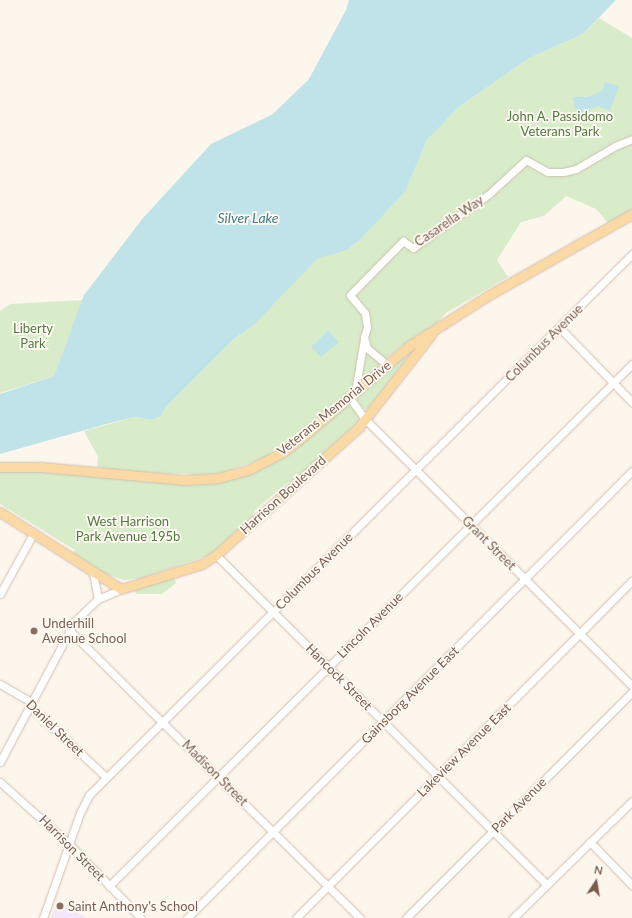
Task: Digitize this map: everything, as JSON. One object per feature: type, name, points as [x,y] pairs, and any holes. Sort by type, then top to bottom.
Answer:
[{"type":"main road","name":"Veterans Memorial Drive","points":[[0,467],[56,468],[162,479],[218,478],[248,470],[282,452],[386,364],[434,331],[489,295],[632,214]]},
{"type":"main road","name":"Harrison Boulevard","points":[[121,589],[202,564],[216,555],[366,420],[434,331]]},
{"type":"main road","points":[[0,512],[93,573],[109,580],[121,589]]},
{"type":"street","name":"Casarella Way","points":[[364,337],[367,327],[365,313],[350,295],[403,241],[413,248],[489,194],[526,160],[548,172],[563,172],[576,169],[615,146],[632,139]]},
{"type":"street","name":"Columbus Avenue","points":[[43,918],[85,801],[106,777],[164,722],[273,611],[632,254]]},
{"type":"street","points":[[559,327],[632,402]]},
{"type":"street","points":[[364,337],[371,353],[386,364]]},
{"type":"street","points":[[352,394],[364,337]]},
{"type":"street","name":"Lincoln Avenue","points":[[109,886],[632,364]]},
{"type":"street","name":"Grant Street","points":[[352,394],[366,420],[632,686]]},
{"type":"street","name":"Gainsborg Avenue East","points":[[187,918],[632,471]]},
{"type":"street","points":[[0,594],[33,534]]},
{"type":"street","name":"Hancock Street","points":[[216,555],[546,884]]},
{"type":"street","points":[[93,573],[98,599]]},
{"type":"street","name":"Lakeview Avenue East","points":[[296,918],[632,581]]},
{"type":"street","points":[[0,762],[30,701],[69,630],[80,614],[98,599],[121,589]]},
{"type":"street","name":"Madison Street","points":[[69,630],[219,776],[360,918]]},
{"type":"street","name":"Daniel Street","points":[[0,684],[30,701],[36,711],[106,777]]},
{"type":"street","name":"Park Avenue","points":[[406,918],[632,692]]},
{"type":"street","name":"Harrison Street","points":[[0,782],[69,844],[141,918]]},
{"type":"street","points":[[513,918],[632,801]]},
{"type":"street","points":[[590,842],[632,885]]},
{"type":"shaded area","name":"Saint Anthony's School","points":[[57,902],[71,910],[87,918],[51,918]]},
{"type":"green space","name":"John A. Passidomo Veterans Park","points":[[599,18],[632,38],[632,209],[608,223],[596,209],[566,196],[544,216],[521,222],[497,260],[508,277],[446,313],[437,323],[401,346],[317,419],[262,459],[222,473],[205,475],[132,472],[97,467],[98,457],[84,431],[135,417],[152,420],[161,416],[166,407],[235,338],[254,325],[318,257],[347,250],[360,240],[405,192],[427,140],[459,107],[529,58],[583,34]]},
{"type":"green space","name":"Liberty Park","points":[[83,300],[54,376],[0,393],[0,311],[10,304]]},
{"type":"green space","points":[[414,349],[368,409],[364,409],[357,401],[357,395]]},
{"type":"green space","name":"West Harrison Park Avenue 195b","points":[[345,405],[351,406],[358,414],[359,421],[294,480],[287,483],[254,511],[253,516],[210,555],[142,578],[124,580],[105,574],[74,553],[75,550],[0,504],[0,471],[67,472],[191,484],[244,475]]},
{"type":"green space","points":[[174,578],[176,583],[162,594],[136,594],[135,589]]},
{"type":"water","name":"Silver Lake","points":[[349,0],[616,0],[583,34],[529,58],[459,107],[427,140],[405,192],[360,240],[347,250],[318,258],[254,325],[235,338],[166,407],[161,416],[152,420],[135,417],[0,454],[0,394],[54,376],[84,295],[143,218],[211,144],[273,114],[309,79],[346,10]]},
{"type":"water","points":[[605,82],[619,86],[610,111],[598,106],[592,108],[584,120],[575,108],[573,97],[587,97],[602,91]]},
{"type":"water","points":[[328,330],[339,342],[321,357],[311,347]]},
{"type":"place","name":"Underhill Avenue School","points":[[34,631]]},
{"type":"place","name":"Saint Anthony's School","points":[[60,906]]}]
